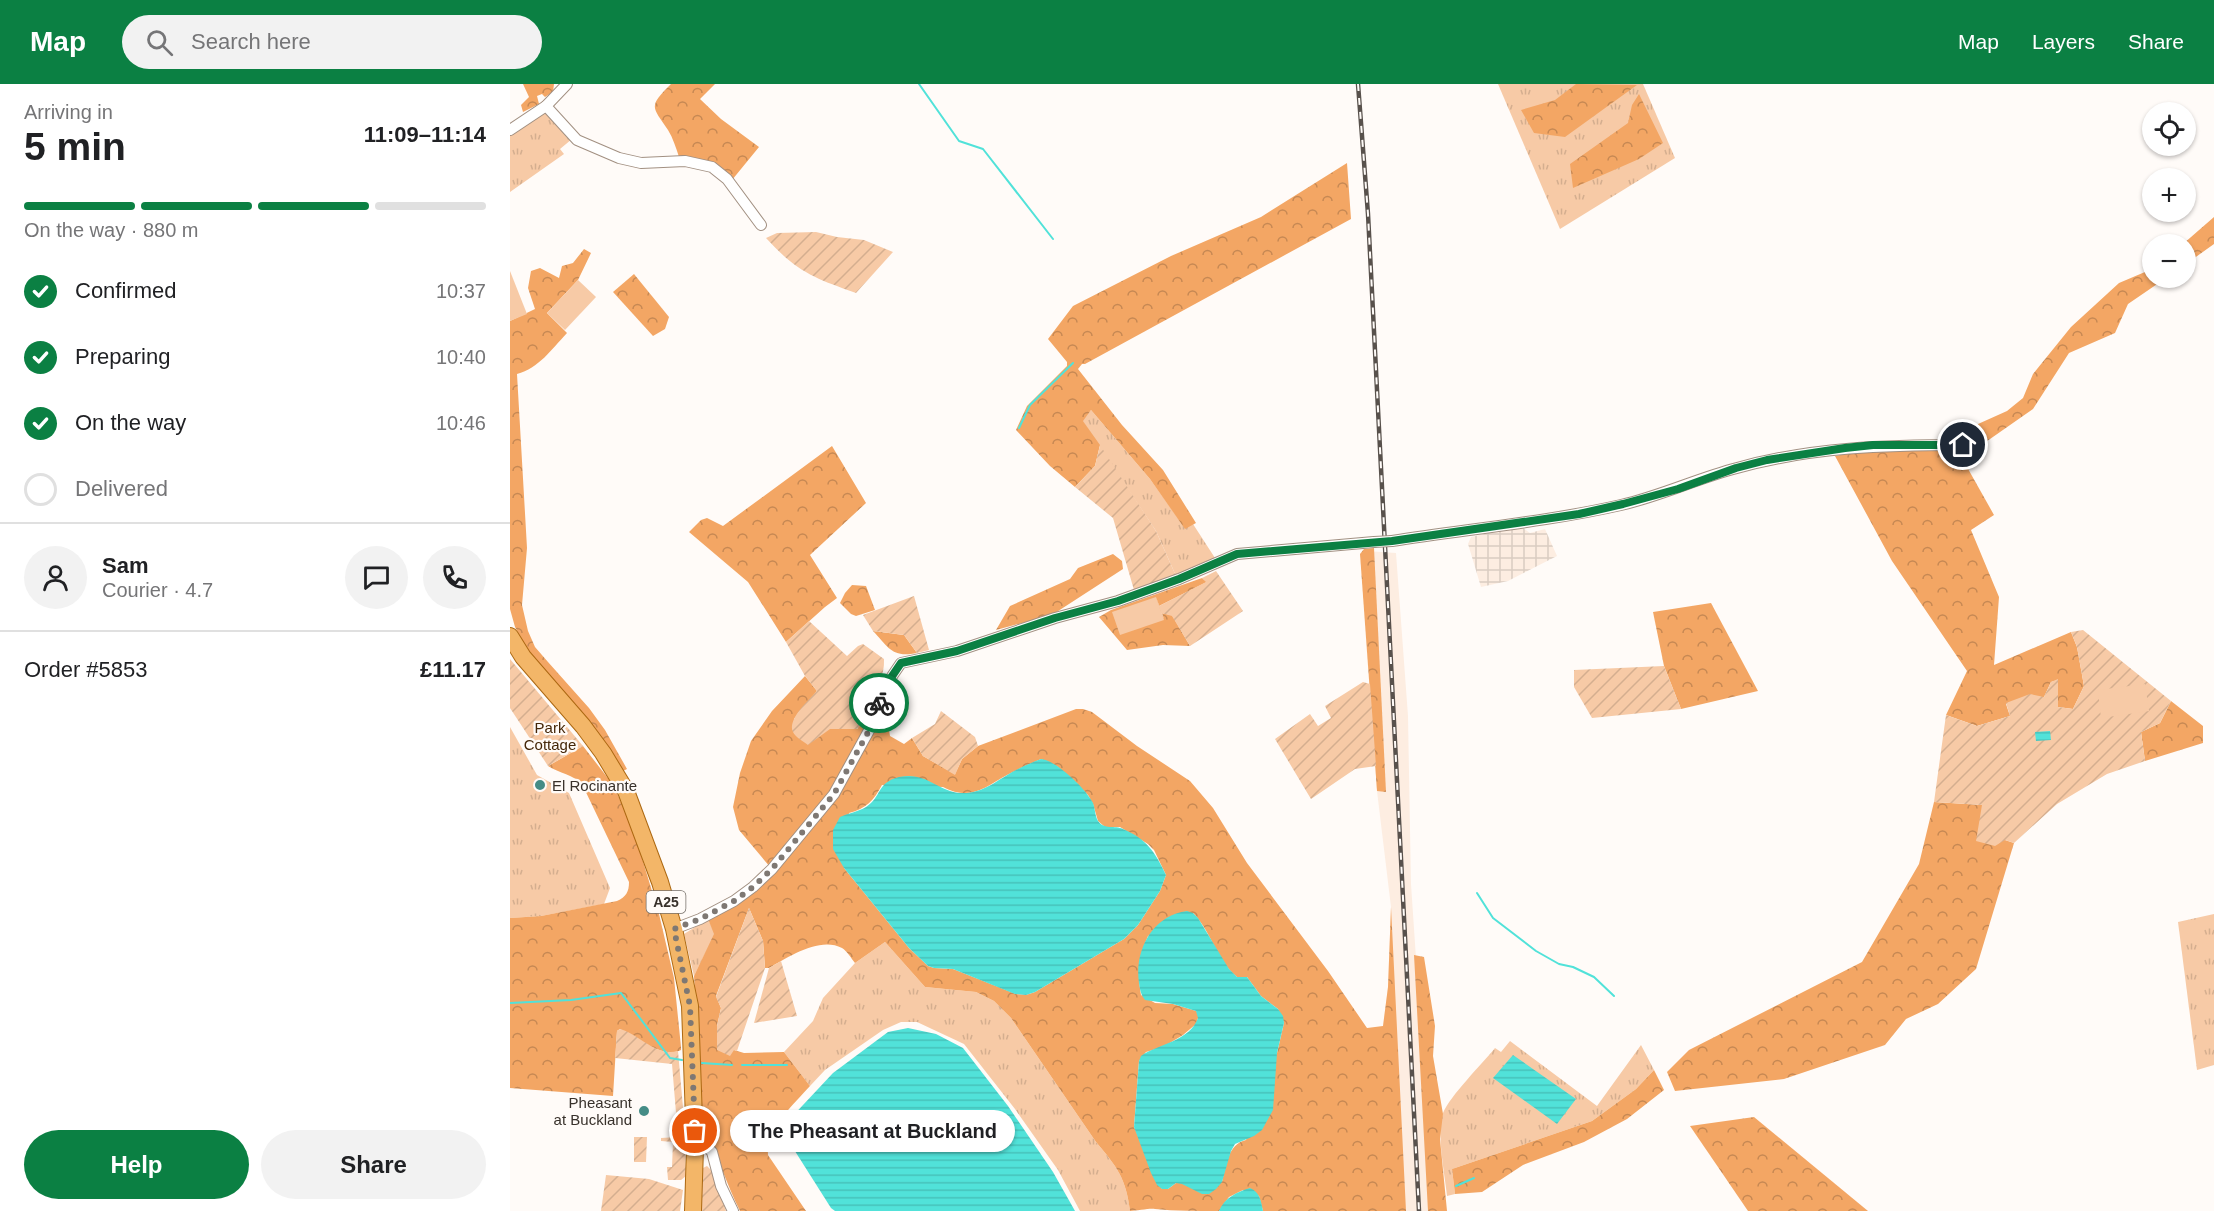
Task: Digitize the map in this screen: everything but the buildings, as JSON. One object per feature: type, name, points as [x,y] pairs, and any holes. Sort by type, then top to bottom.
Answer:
[{"type":"main road","name":"A25","points":[[510,636],[523,657],[590,735],[626,791],[657,872],[674,929],[690,1006],[695,1148],[693,1211]]},
{"type":"street","points":[[510,130],[546,106],[567,84]]},
{"type":"street","points":[[546,106],[577,140],[627,161],[640,163],[685,161],[712,167],[726,179],[762,225]]},
{"type":"street","points":[[674,929],[700,919],[734,901],[772,869],[834,794],[872,725],[884,688],[901,663],[957,651],[1055,618],[1118,601],[1179,579],[1237,554],[1392,541],[1579,514],[1678,489],[1736,468],[1767,460],[1873,445],[1963,445]]},
{"type":"street","points":[[695,1148],[708,1148],[712,1152],[721,1186],[733,1211]]},
{"type":"shaded area","points":[[1520,526],[1530,533],[1545,529],[1557,556],[1508,581],[1481,587],[1468,544],[1471,537]]},
{"type":"shaded area","points":[[1367,551],[1396,553],[1408,716],[1411,884],[1433,1211],[1381,1211],[1383,1026],[1388,987],[1391,907],[1377,791],[1370,684]]},
{"type":"green space","points":[[523,84],[554,84],[553,92],[545,97],[542,94],[537,96],[539,104],[523,112],[521,105],[529,97]]},
{"type":"green space","points":[[671,84],[715,84],[700,99],[721,119],[759,147],[732,180],[679,157],[671,136],[655,107],[656,102]]},
{"type":"green space","points":[[1498,84],[1643,84],[1675,158],[1560,229]]},
{"type":"green space","points":[[1576,84],[1637,85],[1565,137],[1534,133],[1521,110],[1555,100]]},
{"type":"green space","points":[[1639,94],[1663,143],[1639,159],[1573,188],[1570,164],[1628,123],[1632,105]]},
{"type":"green space","points":[[541,112],[547,113],[572,139],[560,149],[564,154],[510,192],[510,134]]},
{"type":"green space","points":[[1347,163],[1351,219],[1082,364],[1078,369],[1122,425],[1163,470],[1196,523],[1185,529],[1150,479],[1091,410],[1083,421],[1100,445],[1095,466],[1075,487],[1050,466],[1016,430],[1027,406],[1067,366],[1067,362],[1048,339],[1073,306],[1171,256],[1261,217]]},
{"type":"green space","points":[[2214,217],[2214,244],[2196,257],[2194,234]]},
{"type":"green space","points":[[816,232],[864,240],[893,252],[856,293],[807,273],[787,259],[766,238],[777,233]]},
{"type":"green space","points":[[584,249],[591,253],[578,280],[547,313],[567,333],[538,363],[517,374],[527,548],[522,605],[528,631],[535,647],[589,708],[605,730],[627,769],[621,772],[527,649],[515,627],[510,609],[510,321],[535,309],[528,288],[531,271],[540,268],[559,278],[562,266],[573,263]]},
{"type":"green space","points":[[510,271],[527,314],[510,321]]},
{"type":"green space","points":[[2142,273],[2142,288],[2151,288],[2128,304],[2115,333],[2069,353],[2033,409],[1980,446],[1972,437],[1978,424],[2007,411],[2023,398],[2033,374],[2071,327],[2119,283]]},
{"type":"green space","points":[[634,274],[669,317],[665,329],[653,336],[613,292]]},
{"type":"green space","points":[[578,280],[596,297],[565,330],[547,313]]},
{"type":"green space","points":[[1091,410],[1150,479],[1185,528],[1193,524],[1215,558],[1176,576],[1156,531],[1082,420]]},
{"type":"green space","points":[[1100,445],[1156,531],[1176,576],[1134,590],[1113,518],[1075,487],[1095,466]]},
{"type":"green space","points":[[832,446],[866,503],[810,555],[837,598],[786,642],[748,582],[689,532],[701,520],[707,518],[723,526]]},
{"type":"green space","points":[[1901,449],[1958,451],[1994,515],[1971,530],[1999,597],[1994,665],[2071,632],[2077,647],[2084,686],[2073,709],[2058,707],[2058,680],[2051,682],[2044,697],[2006,704],[2010,716],[1977,726],[1946,715],[1967,671],[1892,561],[1835,456],[1862,451]]},
{"type":"green space","points":[[1374,548],[1386,792],[1377,791],[1360,554],[1364,549]]},
{"type":"green space","points":[[1113,554],[1122,561],[1123,569],[1052,615],[996,630],[1010,606],[1070,579],[1078,568]]},
{"type":"green space","points":[[1216,571],[1243,611],[1190,646],[1172,616],[1161,613],[1159,606],[1206,582],[1202,578]]},
{"type":"green space","points":[[1202,578],[1207,582],[1159,606],[1162,613],[1172,615],[1190,646],[1163,645],[1127,650],[1099,617],[1111,610]]},
{"type":"green space","points":[[852,585],[866,586],[875,610],[856,616],[840,603]]},
{"type":"green space","points":[[914,596],[929,650],[917,653],[904,635],[873,631],[863,615]]},
{"type":"green space","points":[[1156,597],[1164,620],[1120,635],[1112,612]]},
{"type":"green space","points":[[1711,603],[1758,691],[1681,709],[1664,666],[1653,612]]},
{"type":"green space","points":[[809,621],[847,656],[863,644],[884,659],[876,706],[857,729],[830,729],[808,745],[795,736],[793,721],[817,691],[805,676],[786,642]]},
{"type":"green space","points":[[2083,630],[2171,701],[2160,723],[2141,732],[2145,761],[2107,774],[2057,804],[2014,843],[2005,840],[1995,846],[1976,841],[1982,805],[1934,802],[1946,715],[1977,726],[2010,716],[2006,703],[2030,694],[2044,697],[2051,682],[2058,679],[2058,707],[2073,709],[2084,686],[2077,647],[2071,632]]},
{"type":"green space","points":[[873,631],[904,635],[917,653],[896,653],[887,647]]},
{"type":"green space","name":"Park Cottage","points":[[510,659],[583,746],[548,766],[510,708]]},
{"type":"green space","points":[[1664,666],[1681,709],[1592,718],[1574,687],[1574,670]]},
{"type":"green space","points":[[805,676],[817,691],[794,719],[830,729],[857,729],[882,700],[889,703],[886,713],[890,736],[904,744],[912,738],[923,756],[955,774],[962,759],[978,746],[1076,709],[1092,712],[1137,746],[1190,781],[1213,808],[1247,863],[1328,971],[1367,1028],[1383,1026],[1388,987],[1391,907],[1406,1211],[1263,1211],[1259,1196],[1243,1190],[1229,1197],[1219,1211],[1153,1209],[1130,1211],[1123,1181],[1115,1166],[1011,1018],[994,1001],[976,992],[925,987],[885,942],[855,963],[842,948],[824,945],[804,949],[765,968],[763,941],[749,908],[716,996],[721,1008],[717,1026],[734,1050],[744,1053],[784,1052],[810,1086],[776,1126],[771,1136],[768,1155],[806,1211],[740,1211],[703,1130],[694,976],[714,934],[708,919],[770,867],[739,830],[733,807],[740,773],[751,741],[772,711]],"holes":[[[1041,759],[1058,767],[1088,795],[1098,821],[1105,827],[1120,827],[1148,844],[1154,850],[1166,875],[1160,891],[1138,925],[1124,939],[1035,992],[1026,995],[1016,994],[953,969],[928,966],[909,948],[844,868],[849,813],[869,803],[882,785],[943,787],[969,793],[984,788]],[[1193,913],[1205,928],[1224,963],[1237,977],[1247,977],[1261,996],[1278,1009],[1284,1023],[1277,1053],[1246,1140],[1240,1142],[1232,1151],[1222,1182],[1191,1187],[1176,1183],[1168,1189],[1162,1189],[1134,1127],[1139,1061],[1146,1052],[1163,1047],[1183,1035],[1196,1024],[1199,1015],[1196,1011],[1173,1004],[1155,1003],[1141,995],[1140,965],[1148,936]]]},
{"type":"green space","points":[[1363,682],[1370,684],[1376,766],[1355,769],[1311,799],[1275,739],[1310,714],[1318,726],[1331,718],[1325,706]]},
{"type":"green space","points":[[2145,684],[2149,711],[2101,718],[2098,690]]},
{"type":"green space","points":[[2171,701],[2203,726],[2203,743],[2145,761],[2141,732],[2160,723]]},
{"type":"green space","points":[[941,711],[975,737],[978,746],[962,759],[955,775],[923,756],[912,738],[935,724]]},
{"type":"green space","points":[[510,727],[537,775],[569,793],[610,888],[604,904],[541,916],[510,918]]},
{"type":"green space","points":[[583,746],[614,786],[634,832],[659,914],[674,978],[681,1047],[681,1050],[674,1052],[658,1050],[620,1029],[617,1031],[613,1096],[510,1088],[510,918],[541,916],[617,901],[625,896],[628,889],[629,882],[582,784],[575,778],[548,766]]},
{"type":"green space","points":[[1934,802],[1983,805],[2005,840],[2014,843],[1976,969],[1938,1004],[1906,1019],[1885,1045],[1784,1079],[1675,1091],[1667,1072],[1689,1050],[1862,962],[1919,864]]},
{"type":"green space","points":[[749,908],[763,941],[765,968],[737,1051],[734,1050],[730,1056],[717,1050],[717,1026],[721,1008],[716,997]]},
{"type":"green space","points":[[2214,914],[2214,1065],[2197,1070],[2178,922]]},
{"type":"green space","points":[[708,919],[715,934],[694,976],[684,934]]},
{"type":"green space","points":[[885,942],[925,987],[976,992],[994,1001],[1011,1018],[1115,1166],[1126,1190],[1130,1211],[1080,1211],[1058,1170],[1015,1109],[964,1044],[917,1022],[901,1022],[883,1030],[825,1070],[810,1086],[784,1052],[813,1021],[823,998],[855,963]]},
{"type":"green space","points":[[1414,955],[1424,957],[1435,1026],[1433,1056],[1443,1114],[1440,1139],[1447,1211],[1428,1211]]},
{"type":"green space","points":[[781,961],[797,1016],[754,1023],[769,968]]},
{"type":"green space","points":[[620,1029],[662,1051],[678,1051],[684,1119],[677,1125],[672,1064],[615,1058],[617,1031]]},
{"type":"green space","points":[[1510,1041],[1597,1106],[1641,1045],[1654,1070],[1636,1089],[1592,1121],[1452,1169],[1455,1194],[1447,1196],[1440,1131],[1443,1113],[1459,1089],[1495,1048],[1501,1052]]},
{"type":"green space","points":[[1654,1070],[1664,1090],[1627,1119],[1584,1142],[1523,1165],[1482,1192],[1455,1194],[1452,1169],[1592,1121],[1636,1089]]},
{"type":"green space","points":[[1754,1117],[1868,1211],[1748,1211],[1690,1126]]},
{"type":"green space","points":[[634,1137],[647,1137],[646,1162],[634,1162]]},
{"type":"green space","points":[[677,1137],[685,1143],[686,1176],[681,1180],[668,1180],[667,1167],[672,1167],[673,1142],[661,1141],[661,1138]]},
{"type":"green space","points":[[707,1166],[711,1170],[726,1211],[700,1211],[703,1168]]},
{"type":"green space","points":[[606,1175],[649,1179],[683,1190],[680,1211],[601,1211]]},
{"type":"water","points":[[2050,731],[2051,740],[2036,741],[2035,732]]},
{"type":"water","points":[[1041,759],[1054,764],[1084,790],[1093,803],[1100,824],[1123,829],[1144,842],[1154,853],[1166,875],[1160,891],[1138,925],[1124,939],[1035,992],[1026,995],[1015,994],[953,969],[928,966],[909,948],[844,868],[833,849],[833,830],[840,817],[866,807],[886,783],[899,777],[917,777],[945,789],[969,793],[990,786],[1016,770]]},
{"type":"water","points":[[1187,911],[1198,918],[1229,969],[1237,977],[1247,977],[1261,996],[1278,1009],[1283,1016],[1284,1023],[1277,1053],[1273,1110],[1262,1130],[1235,1144],[1222,1182],[1209,1194],[1202,1194],[1182,1184],[1176,1183],[1168,1189],[1162,1189],[1157,1185],[1134,1127],[1141,1056],[1181,1037],[1194,1026],[1198,1018],[1196,1011],[1173,1004],[1145,1000],[1139,983],[1140,958],[1148,936],[1164,919]]},
{"type":"water","points":[[908,1028],[936,1034],[963,1048],[1008,1106],[1053,1172],[1075,1211],[835,1211],[831,1208],[793,1148],[788,1121],[833,1073],[888,1032]]},
{"type":"water","points":[[1513,1055],[1576,1099],[1557,1124],[1493,1078]]},
{"type":"water","points":[[1250,1188],[1258,1194],[1263,1211],[1219,1211],[1224,1202],[1232,1196]]},
{"type":"waterway","points":[[919,84],[959,141],[983,149],[1053,239]]},
{"type":"waterway","points":[[1019,428],[1030,405],[1073,363]]},
{"type":"waterway","points":[[1477,893],[1493,918],[1536,951],[1559,964],[1573,967],[1594,977],[1614,996]]},
{"type":"waterway","points":[[510,1003],[571,1000],[621,993],[670,1058],[682,1060]]},
{"type":"waterway","points":[[702,1063],[732,1065]]},
{"type":"waterway","points":[[742,1065],[787,1065]]},
{"type":"waterway","points":[[1456,1186],[1474,1178]]},
{"type":"railway","points":[[1358,84],[1368,214],[1419,1211]]},
{"type":"way so far","points":[[695,1131],[690,1006],[674,929],[700,919],[734,901],[772,869],[834,794],[872,725],[879,703]]},
{"type":"place","name":"El Rocinante","points":[[540,785]]},
{"type":"place","name":"Pheasant at Buckland","points":[[644,1111]]},
{"type":"place","name":"The Pheasant at Buckland","points":[[695,1131]]},
{"type":"route","points":[[879,703],[884,688],[901,663],[957,651],[1055,618],[1118,601],[1179,579],[1237,554],[1392,541],[1579,514],[1678,489],[1736,468],[1767,460],[1845,448],[1873,445],[1963,445]]}]
